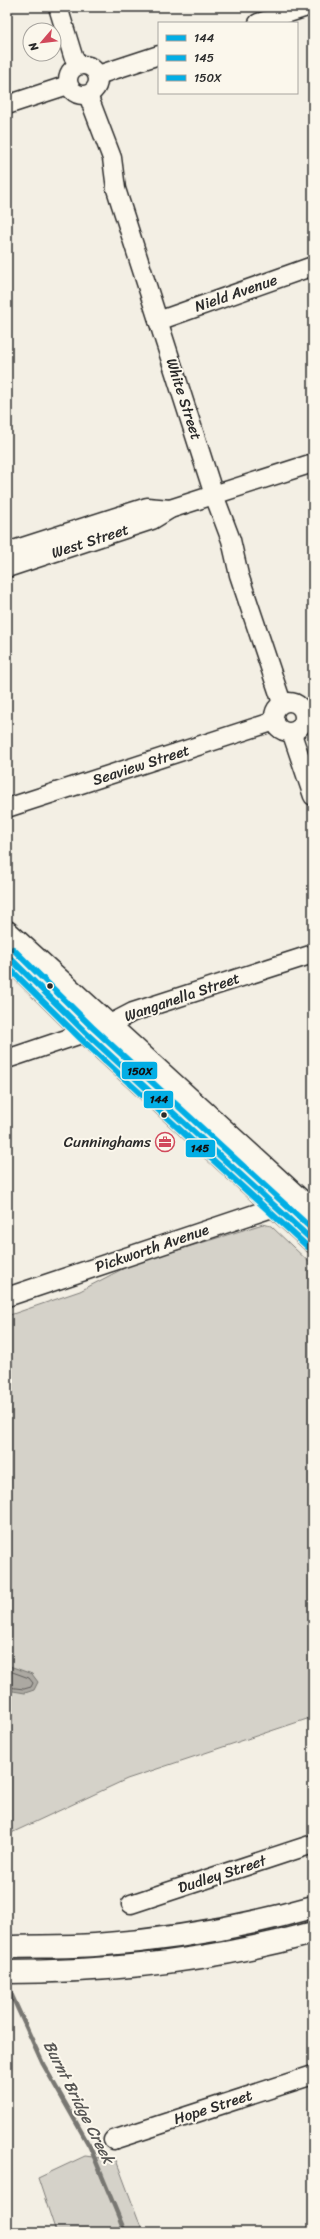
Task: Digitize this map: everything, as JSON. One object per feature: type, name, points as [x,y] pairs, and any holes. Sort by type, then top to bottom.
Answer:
[{"type":"main road","points":[[7,932],[313,1212]]},
{"type":"main road","points":[[7,955],[86,1033],[313,1242]]},
{"type":"main road","points":[[7,1947],[94,1945],[165,1938],[239,1924],[313,1907]]},
{"type":"main road","points":[[9,1972],[112,1967],[187,1958],[313,1932]]},
{"type":"street","points":[[58,7],[73,56],[78,65]]},
{"type":"street","points":[[261,22],[307,7]]},
{"type":"street","points":[[98,75],[158,55]]},
{"type":"street","points":[[78,65],[92,67],[98,75],[96,89],[88,95],[78,95],[68,85],[69,73],[78,65]]},
{"type":"street","points":[[7,105],[68,85]]},
{"type":"street","name":"White Street","points":[[88,95],[112,158],[116,189],[214,494],[231,540],[240,575],[282,703]]},
{"type":"street","name":"Nield Avenue","points":[[158,321],[313,266]]},
{"type":"street","name":"West Street","points":[[7,568],[152,520],[170,509],[313,463]]},
{"type":"street","name":"West Street","points":[[7,552],[147,507],[170,509]]},
{"type":"street","points":[[287,702],[298,704],[309,711],[303,725],[292,734],[279,729],[275,721],[275,711],[282,703],[287,702]]},
{"type":"street","name":"Seaview Street","points":[[7,808],[275,721]]},
{"type":"street","points":[[292,734],[313,796]]},
{"type":"street","name":"Wanganella Street","points":[[7,1059],[108,1025],[133,1012],[313,954]]},
{"type":"street","name":"Pickworth Avenue","points":[[7,1297],[276,1207],[297,1198]]},
{"type":"street","name":"Dudley Street","points":[[131,1904],[313,1844]]},
{"type":"street","name":"Hope Street","points":[[113,2140],[313,2075]]},
{"type":"shaded area","points":[[263,1224],[271,1226],[313,1266],[313,1717],[127,1779],[7,1835],[7,1316],[80,1291],[132,1264]]},
{"type":"shaded area","points":[[85,2156],[116,2160],[143,2232],[56,2232],[38,2178]]},
{"type":"water","points":[[7,1665],[32,1674],[38,1682],[34,1690],[25,1693],[7,1690]]},
{"type":"waterway","name":"Burnt Bridge Creek","points":[[7,1985],[43,2064],[90,2147],[125,2232]]},
{"type":"transit line","name":"150X","points":[[13,949],[92,1027],[313,1230]]},
{"type":"transit line","name":"144","points":[[7,955],[86,1033],[313,1241]]},
{"type":"transit line","name":"145","points":[[7,966],[81,1039],[308,1247]]},
{"type":"place","name":"Cunninghams","points":[[165,1142]]}]
